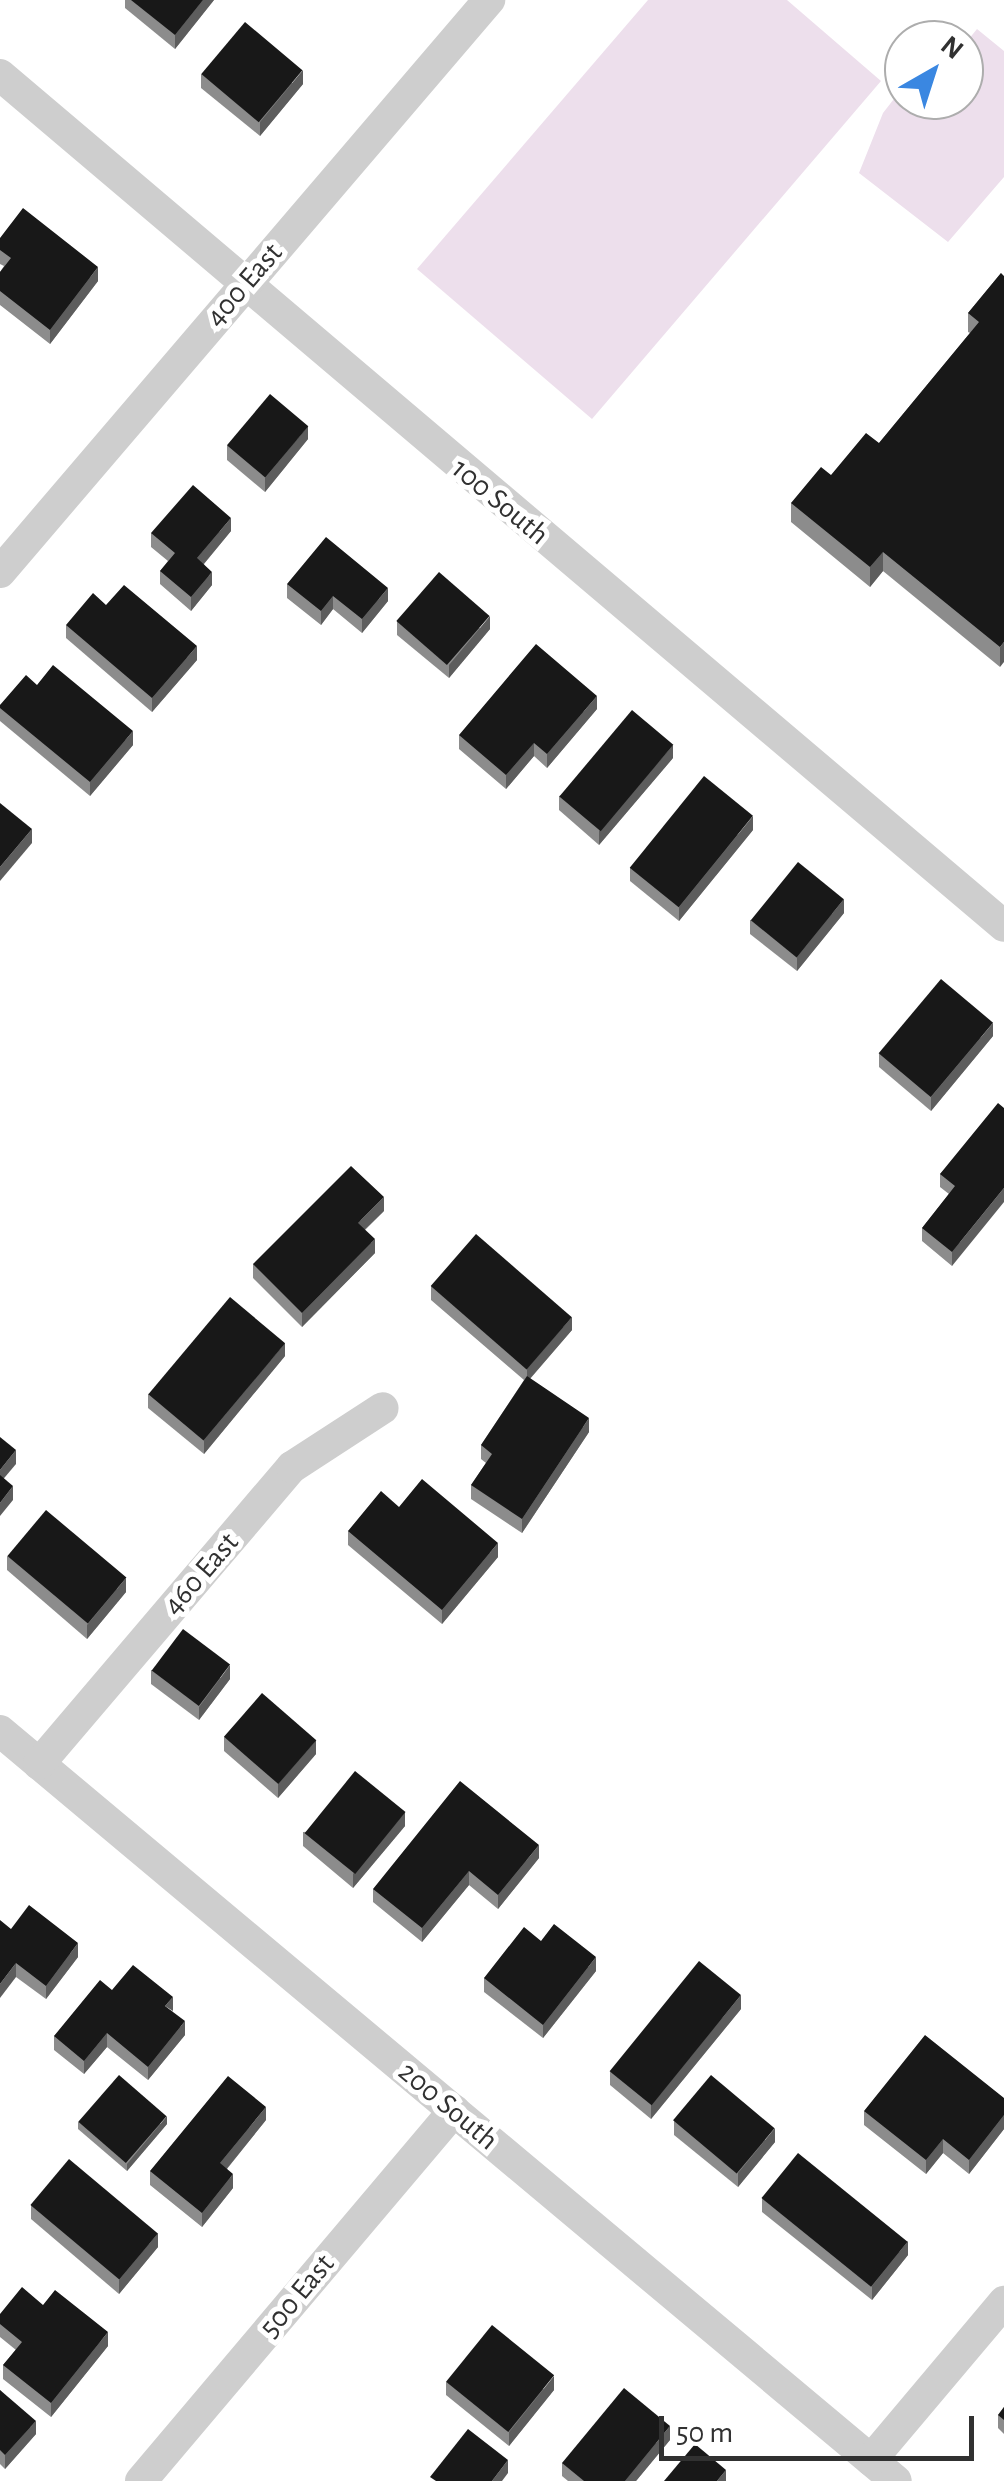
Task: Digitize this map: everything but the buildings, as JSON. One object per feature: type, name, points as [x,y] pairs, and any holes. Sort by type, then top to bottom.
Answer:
[{"type":"street","name":"400 East","points":[[0,572],[489,0]]},
{"type":"street","name":"100 South","points":[[0,75],[243,285],[1004,926]]},
{"type":"street","name":"460 East","points":[[39,1764],[292,1467],[383,1408]]},
{"type":"street","name":"200 South","points":[[0,1731],[884,2471]]},
{"type":"street","name":"500 East","points":[[141,2481],[454,2112]]},
{"type":"street","points":[[884,2471],[1004,2302]]},
{"type":"shaded area","points":[[648,0],[787,0],[881,81],[592,419],[417,269]]},
{"type":"shaded area","points":[[984,35],[1004,51],[1004,177],[948,242],[859,173],[883,113],[884,120],[984,120]]}]
